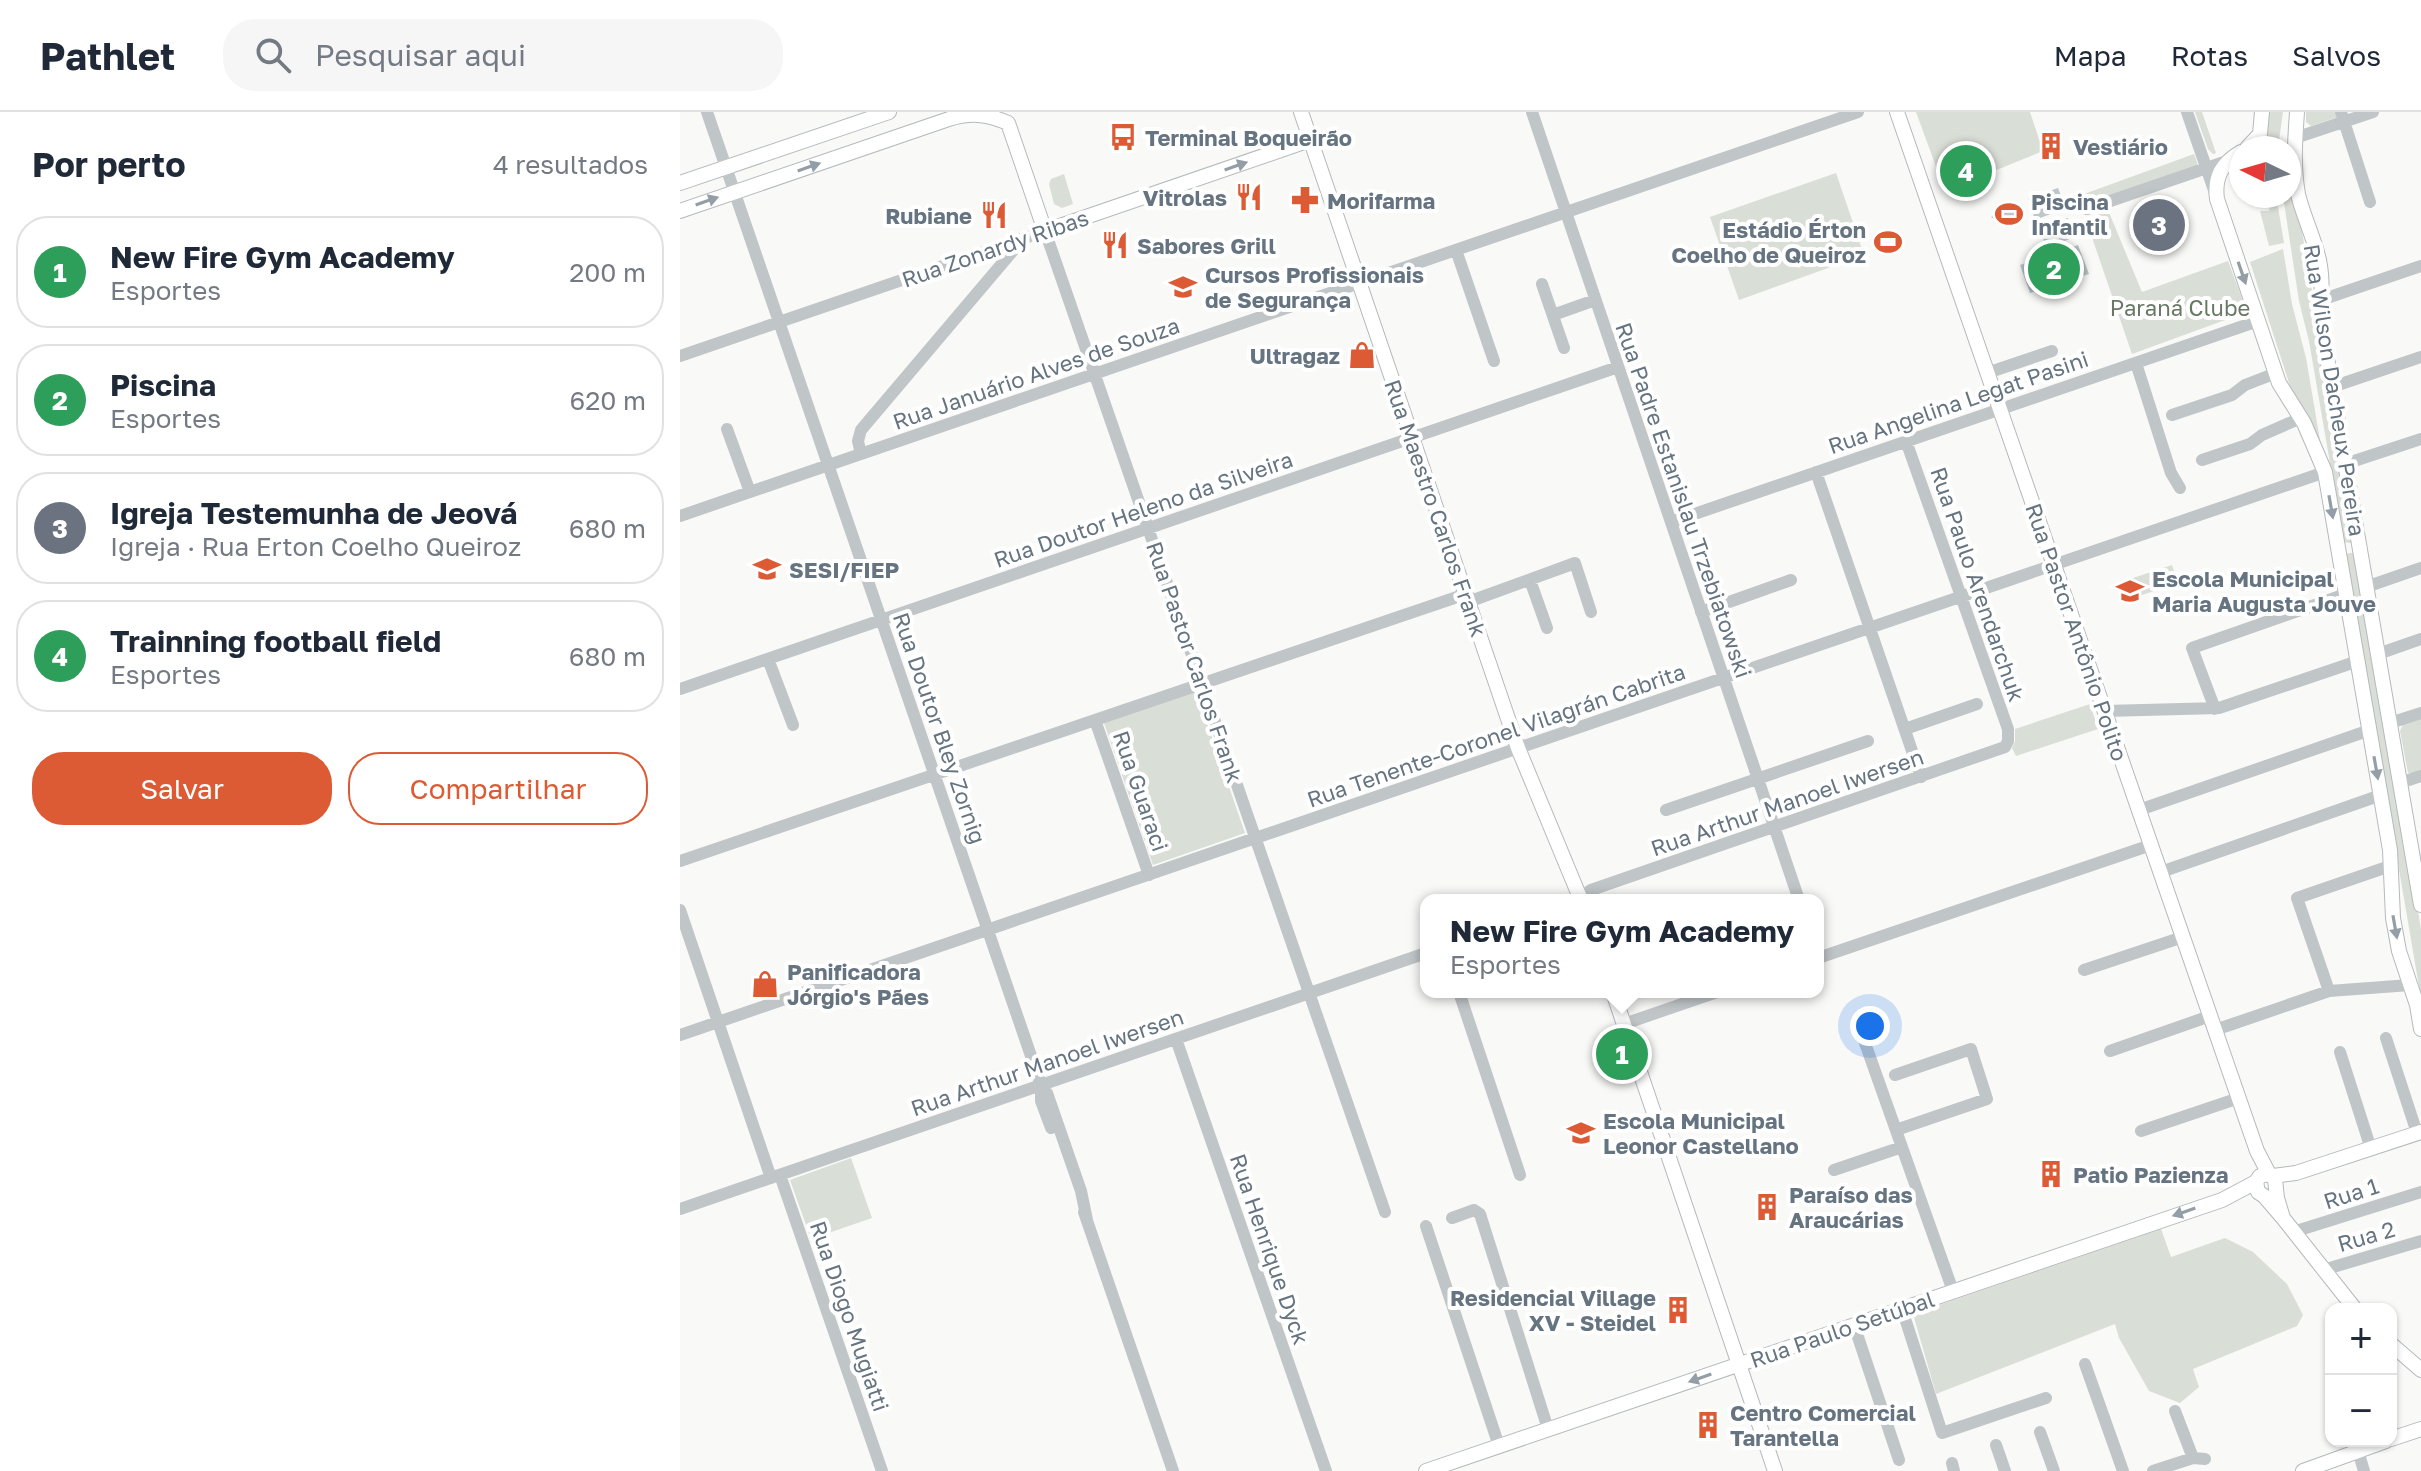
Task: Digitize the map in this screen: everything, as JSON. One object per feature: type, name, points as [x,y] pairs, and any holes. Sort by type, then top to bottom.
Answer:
[{"type":"main road","points":[[680,183],[889,112]]},
{"type":"main road","name":"Rua Maestro Carlos Frank","points":[[1301,112],[1518,748],[1577,894]]},
{"type":"main road","name":"Rua Pastor Antônio Polito","points":[[1897,112],[2268,1183],[2283,1218],[2350,1303]]},
{"type":"main road","points":[[2258,136],[2262,112]]},
{"type":"main road","name":"Rua Wilson Dacheux Pereira","points":[[2295,136],[2297,112]]},
{"type":"main road","points":[[680,211],[958,116],[979,114],[1006,118]]},
{"type":"main road","name":"Rua Pastor Carlos Frank","points":[[1006,118],[1045,231]]},
{"type":"main road","name":"Rua Zonardy Ribas","points":[[1045,231],[1310,140]]},
{"type":"main road","points":[[2217,199],[2218,177],[2227,161]]},
{"type":"main road","name":"Rua Wilson Dacheux Pereira","points":[[2217,199],[2276,373],[2301,418],[2325,472],[2390,850],[2393,918],[2421,1029]]},
{"type":"main road","name":"Rua Wilson Dacheux Pereira","points":[[2301,203],[2319,260],[2320,317],[2400,783],[2417,857],[2421,905]]},
{"type":"main road","points":[[2337,543],[2348,548],[2359,542]]},
{"type":"main road","points":[[2363,691],[2365,683],[2371,680],[2377,680],[2384,687]]},
{"type":"main road","points":[[1615,998],[1775,1471]]},
{"type":"main road","name":"Rua Paulo Setúbal","points":[[1426,1471],[2419,1133]]},
{"type":"main road","points":[[2397,1349],[2421,1370]]},
{"type":"main road","points":[[2397,1437],[2421,1429]]},
{"type":"main road","points":[[2303,1471],[2369,1447]]},
{"type":"street","name":"Rua Doutor Bley Zornig","points":[[707,112],[1041,1085],[1041,1101],[1087,1220],[1173,1471]]},
{"type":"street","name":"Rua Padre Estanislau Trzebiatowski","points":[[1532,112],[1797,894]]},
{"type":"street","name":"Rua Januário Alves de Souza","points":[[680,516],[1858,112]]},
{"type":"street","points":[[2187,112],[2217,199]]},
{"type":"street","points":[[2300,136],[2343,117],[2373,112]]},
{"type":"street","points":[[2343,117],[2370,202]]},
{"type":"street","points":[[2087,209],[2227,161]]},
{"type":"street","name":"Rua Zonardy Ribas","points":[[680,356],[1045,231]]},
{"type":"street","name":"Rua Pastor Carlos Frank","points":[[1045,231],[1385,1212]]},
{"type":"street","points":[[861,454],[858,441],[861,430],[1024,238]]},
{"type":"street","points":[[1456,250],[1494,361]]},
{"type":"street","points":[[2321,300],[2421,266]]},
{"type":"street","points":[[1542,284],[1564,348]]},
{"type":"street","points":[[1553,315],[1595,300]]},
{"type":"street","name":"Rua Angelina Legat Pasini","points":[[1671,522],[2258,321]]},
{"type":"street","points":[[1987,373],[2052,351]]},
{"type":"street","points":[[2332,387],[2421,357]]},
{"type":"street","points":[[2136,363],[2171,473],[2180,488]]},
{"type":"street","name":"Rua Doutor Heleno da Silveira","points":[[680,689],[1618,367]]},
{"type":"street","points":[[2172,415],[2232,395],[2245,385],[2276,373]]},
{"type":"street","points":[[2202,460],[2250,444],[2262,435],[2301,418]]},
{"type":"street","points":[[727,429],[750,492]]},
{"type":"street","points":[[2345,464],[2421,439]]},
{"type":"street","name":"Rua Paulo Arendarchuk","points":[[1906,441],[2008,729],[2008,741]]},
{"type":"street","points":[[1816,472],[1921,777]]},
{"type":"street","name":"Rua Tenente-Coronel Vilagrán Cabrita","points":[[680,1035],[2325,472]]},
{"type":"street","points":[[680,861],[1202,683],[1530,580],[1575,563],[1591,612]]},
{"type":"street","points":[[2366,587],[2421,568]]},
{"type":"street","points":[[1530,580],[1547,628]]},
{"type":"street","points":[[1701,612],[1791,580]]},
{"type":"street","points":[[2215,709],[2192,648],[2346,594]]},
{"type":"street","points":[[2378,654],[2421,639]]},
{"type":"street","points":[[768,659],[793,725]]},
{"type":"street","points":[[2105,711],[2215,709],[2358,661]]},
{"type":"street","points":[[1905,729],[1977,704]]},
{"type":"street","points":[[2390,723],[2421,713]]},
{"type":"street","name":"Rua Guaraci","points":[[1095,720],[1149,875]]},
{"type":"street","points":[[2139,810],[2370,730]]},
{"type":"street","points":[[1666,810],[1868,741]]},
{"type":"street","name":"Rua Arthur Manoel Iwersen","points":[[1586,894],[1999,750],[2008,741]]},
{"type":"street","points":[[2400,783],[2421,776]]},
{"type":"street","points":[[2161,872],[2381,795]]},
{"type":"street","points":[[1824,955],[2151,845]]},
{"type":"street","points":[[2329,991],[2297,898],[2390,866]]},
{"type":"street","name":"Rua Diogo Mugiatti","points":[[680,910],[882,1471]]},
{"type":"street","points":[[2084,970],[2183,937]]},
{"type":"street","name":"Rua Arthur Manoel Iwersen","points":[[680,1209],[1420,955]]},
{"type":"street","points":[[2110,1051],[2329,991],[2410,985]]},
{"type":"street","points":[[1461,998],[1520,1175]]},
{"type":"street","points":[[1624,1024],[1700,998]]},
{"type":"street","points":[[1859,1026],[1953,1291]]},
{"type":"street","points":[[2386,1038],[2419,1133]]},
{"type":"street","name":"Rua Henrique Dyck","points":[[1176,1039],[1326,1471]]},
{"type":"street","points":[[1895,1075],[1971,1049],[1987,1099],[1896,1130]]},
{"type":"street","points":[[2340,1052],[2371,1149]]},
{"type":"street","points":[[2141,1131],[2239,1098]]},
{"type":"street","points":[[1834,1170],[1902,1147]]},
{"type":"street","name":"Rua 1","points":[[2293,1232],[2421,1192]]},
{"type":"street","points":[[1452,1218],[1474,1210],[1480,1214],[1548,1429]]},
{"type":"street","points":[[1426,1226],[1499,1446]]},
{"type":"street","name":"Rua 2","points":[[2323,1270],[2421,1241]]},
{"type":"street","points":[[1902,1309],[1942,1433],[2046,1398]]},
{"type":"street","points":[[1854,1325],[1899,1460]]},
{"type":"street","points":[[2085,1364],[2123,1471]]},
{"type":"street","points":[[2153,1471],[2199,1459],[2175,1411]]},
{"type":"street","points":[[2040,1432],[2054,1471]]},
{"type":"street","points":[[1996,1445],[2005,1471]]},
{"type":"street","points":[[2358,1451],[2364,1471]]},
{"type":"green space","points":[[1916,112],[2030,112],[2043,151],[1945,191]]},
{"type":"green space","points":[[2195,112],[2202,112],[2216,153],[2208,149]]},
{"type":"green space","points":[[2268,112],[2283,112],[2280,136],[2267,135]]},
{"type":"green space","points":[[2306,112],[2336,112],[2338,117],[2311,126],[2306,122]]},
{"type":"green space","points":[[2194,154],[2198,165],[2080,208],[2076,197]]},
{"type":"green space","points":[[1836,173],[1864,255],[1739,300],[1710,217]]},
{"type":"green space","points":[[1064,174],[1073,204],[1062,208],[1054,204],[1049,184],[1051,179]]},
{"type":"green space","points":[[2269,208],[2278,208],[2284,243],[2269,246],[2260,211],[2269,211]]},
{"type":"green space","points":[[2285,208],[2298,208],[2354,540],[2350,543],[2344,542],[2333,490],[2309,341],[2299,301]]},
{"type":"green space","name":"Paraná Clube","points":[[2108,210],[2142,292],[2228,261],[2247,312],[2132,354],[2086,220]]},
{"type":"green space","points":[[2283,249],[2322,452],[2291,389],[2250,262]]},
{"type":"green space","points":[[2357,552],[2421,929],[2421,998],[2345,554]]},
{"type":"green space","points":[[2172,565],[2178,583],[2139,596],[2133,578]]},
{"type":"green space","points":[[1196,691],[1245,833],[1153,865],[1104,723]]},
{"type":"green space","points":[[2090,704],[2098,729],[2016,756],[2012,748],[2015,729]]},
{"type":"green space","points":[[2421,718],[2421,773],[2414,775],[2408,773],[2400,731],[2403,724]]},
{"type":"green space","points":[[851,1158],[872,1218],[811,1239],[790,1180]]},
{"type":"green space","points":[[2161,1229],[2171,1257],[2225,1238],[2253,1252],[2287,1284],[2303,1315],[2297,1326],[2193,1369],[2199,1387],[2180,1403],[2149,1391],[2119,1338],[2115,1324],[1936,1394],[1913,1314]]},
{"type":"shaded area","points":[[2058,188],[2066,208],[2035,220],[2028,198]]},
{"type":"shaded area","name":"Piscina Infantil","points":[[2019,205],[2022,216],[2011,219],[2003,226],[1991,217],[2002,212],[2004,206]]},
{"type":"shaded area","points":[[2068,218],[2075,237],[2046,248],[2040,227]]},
{"type":"shaded area","points":[[2078,245],[2089,274],[2030,293],[2020,265]]},
{"type":"place","name":"Terminal Boqueirão","points":[[1123,137]]},
{"type":"place","name":"Vestiário","points":[[2051,146]]},
{"type":"place","name":"Trainning football field","points":[[1966,171]]},
{"type":"place","name":"Vitrolas","points":[[1249,197]]},
{"type":"place","name":"Morifarma","points":[[1305,200]]},
{"type":"place","name":"Piscina Infantil","points":[[2009,214]]},
{"type":"place","name":"Rubiane","points":[[994,215]]},
{"type":"place","name":"Igreja Testemunha de Jeová","points":[[2159,225]]},
{"type":"place","name":"Estádio Érton Coelho de Queiroz","points":[[1888,242]]},
{"type":"place","name":"Sabores Grill","points":[[1115,245]]},
{"type":"place","name":"Piscina","points":[[2054,269]]},
{"type":"place","name":"Cursos Profissionais de Segurança","points":[[1183,287]]},
{"type":"place","name":"Ultragaz","points":[[1362,355]]},
{"type":"place","name":"SESI/FIEP","points":[[767,569]]},
{"type":"place","name":"Escola Municipal Maria Augusta Jouve","points":[[2130,591]]},
{"type":"place","name":"Panificadora Jórgio's Pães","points":[[765,984]]},
{"type":"place","name":"New Fire Gym Academy","points":[[1622,1054]]},
{"type":"place","name":"Escola Municipal Leonor Castellano","points":[[1581,1133]]},
{"type":"place","name":"Patio Pazienza","points":[[2051,1174]]},
{"type":"place","name":"Paraíso das Araucárias","points":[[1767,1207]]},
{"type":"place","name":"Residencial Village XV - Steidel","points":[[1678,1310]]},
{"type":"place","name":"Centro Comercial Tarantella","points":[[1708,1425]]}]
